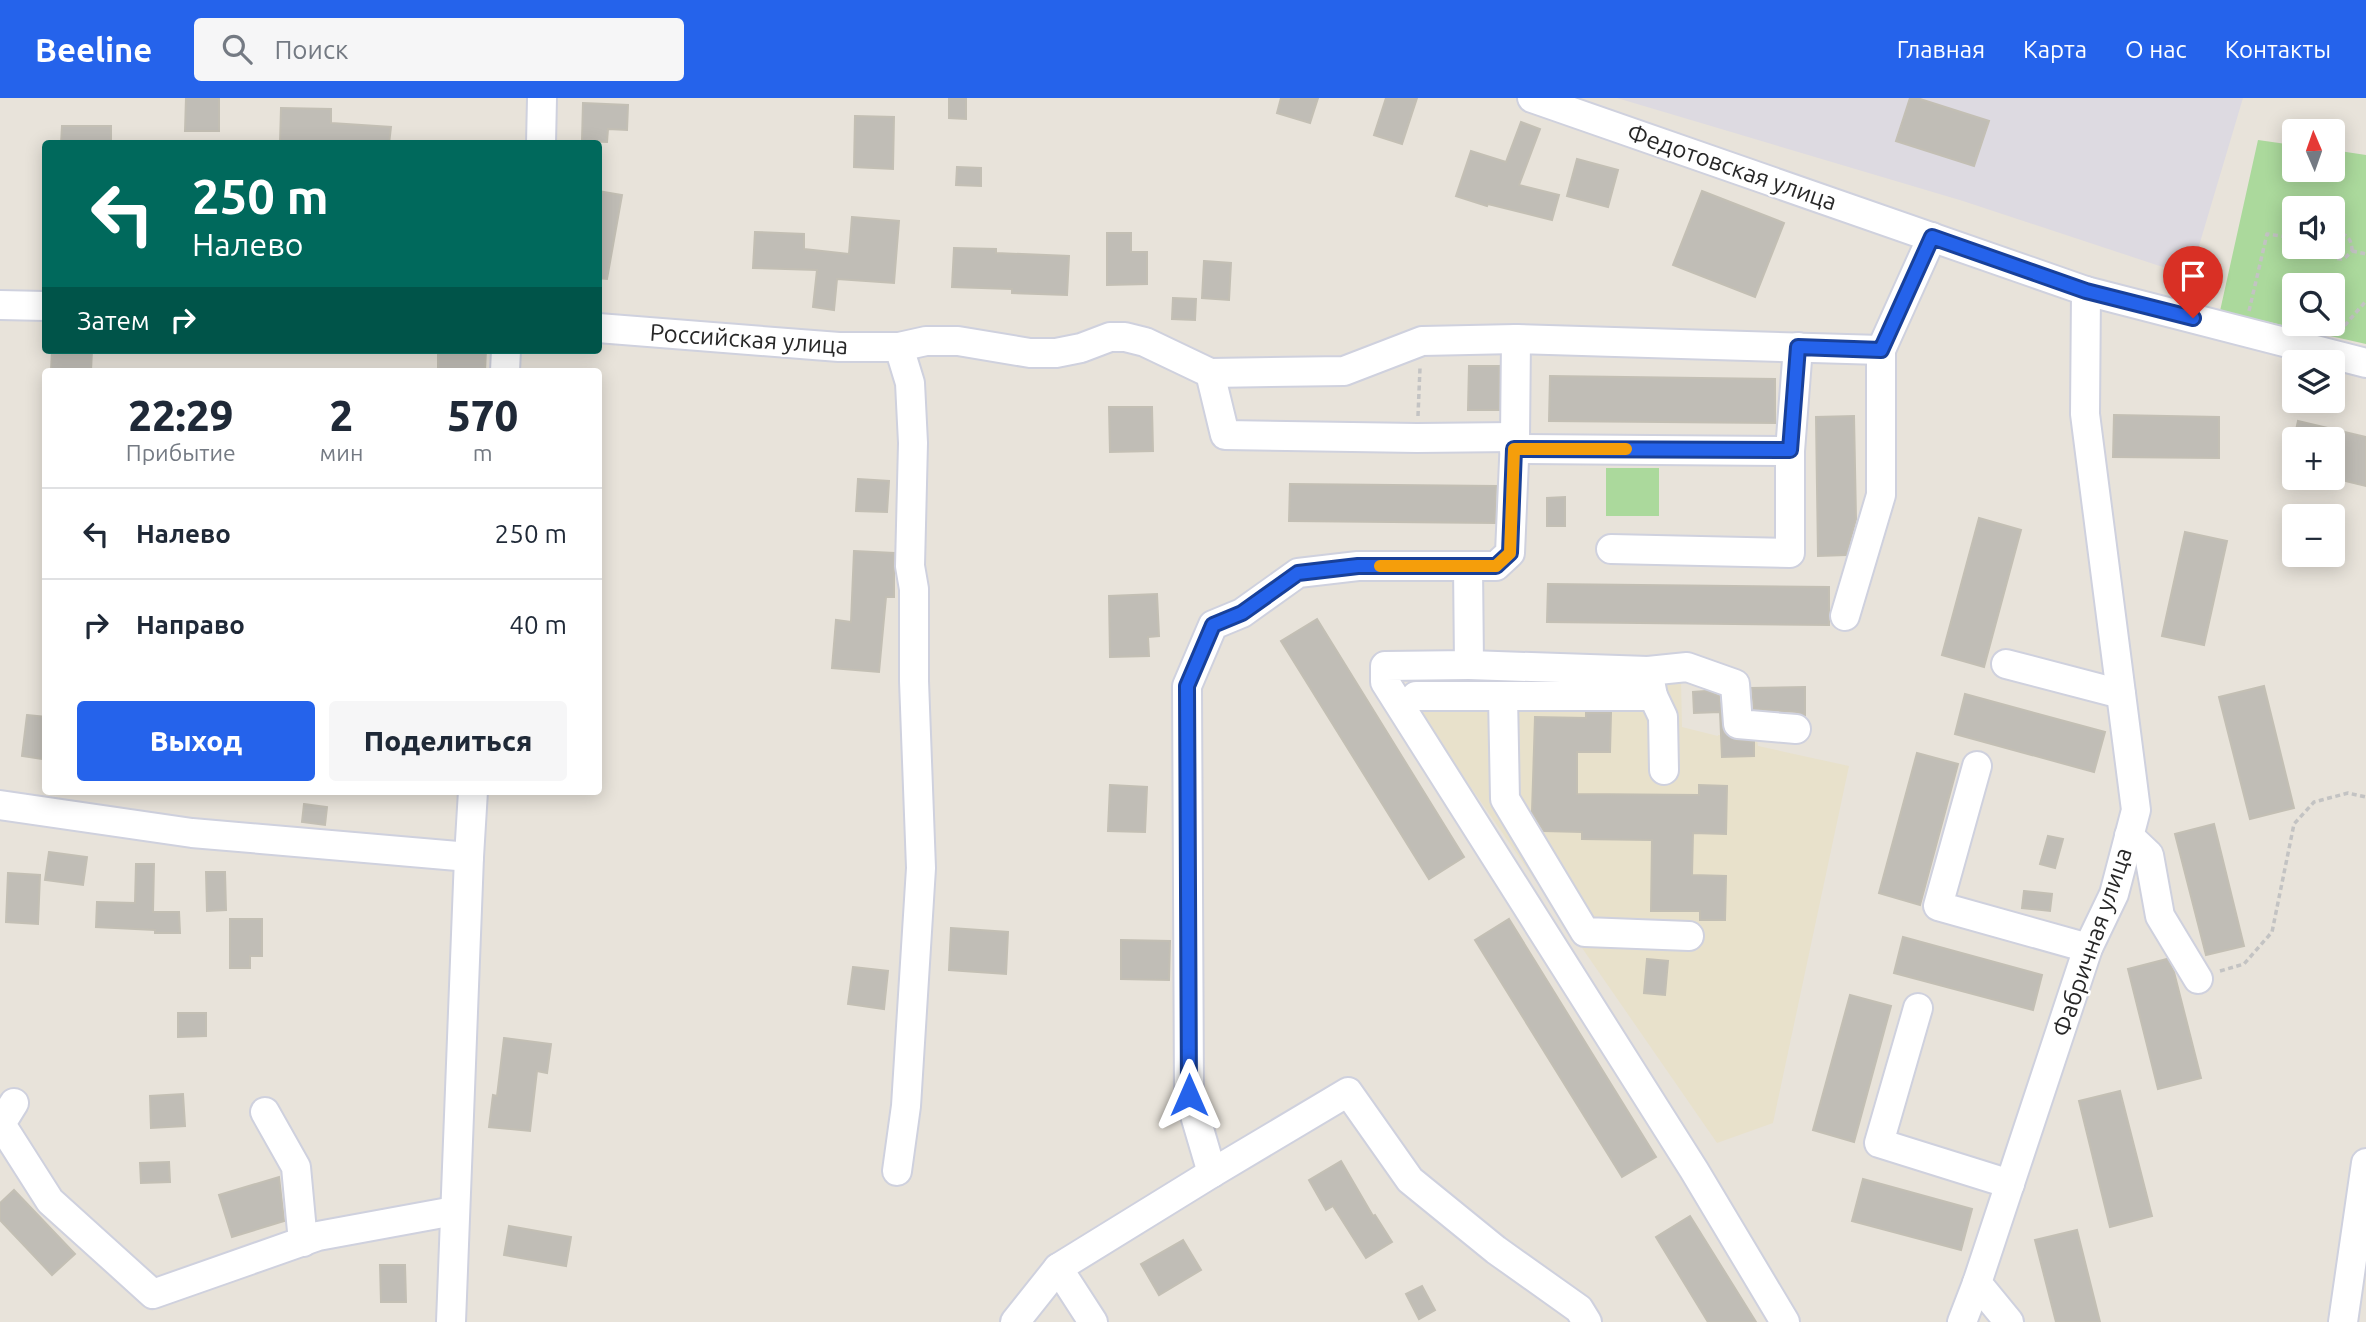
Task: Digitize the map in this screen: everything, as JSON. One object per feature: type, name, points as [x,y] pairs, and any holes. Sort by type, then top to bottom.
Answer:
[{"type":"street","points":[[541,140],[542,98]]},
{"type":"street","name":"Федотовская улица","points":[[1532,98],[2086,291],[2366,363]]},
{"type":"street","points":[[1845,616],[1881,495],[1881,350],[1932,237]]},
{"type":"street","name":"Фабричная улица","points":[[1962,1322],[2088,948],[2114,894],[2136,810],[2085,414],[2086,291]]},
{"type":"street","points":[[0,305],[42,306]]},
{"type":"street","name":"Российская улица","points":[[602,328],[839,346],[899,347],[926,341],[958,341],[1030,354],[1056,353],[1081,348],[1110,337],[1125,337],[1144,342],[1210,373]]},
{"type":"street","points":[[1790,450],[1225,435],[1210,373],[1344,371],[1422,341],[1516,339],[1881,350]]},
{"type":"street","points":[[1212,1173],[1189,1095],[1187,686],[1213,625],[1242,613],[1298,573],[1358,566],[1496,566],[1510,553],[1516,339]]},
{"type":"street","points":[[897,1171],[906,1106],[921,868],[914,681],[914,589],[909,566],[913,443],[910,383],[899,347]]},
{"type":"street","points":[[1611,549],[1790,553],[1790,450],[1798,347]]},
{"type":"street","points":[[1468,566],[1469,665]]},
{"type":"street","points":[[2006,664],[2121,694]]},
{"type":"street","points":[[1650,683],[1469,665],[1385,666],[1385,682],[1694,1170],[1785,1322]]},
{"type":"street","points":[[1416,696],[1503,696],[1650,683],[1687,667],[1735,684],[1738,724],[1796,729]]},
{"type":"street","points":[[1650,683],[1663,717],[1664,771]]},
{"type":"street","points":[[1503,696],[1505,799],[1585,932],[1689,936]]},
{"type":"street","points":[[1977,766],[1938,906],[2088,948]]},
{"type":"street","points":[[451,1322],[473,795]]},
{"type":"street","points":[[0,805],[192,833],[469,857]]},
{"type":"street","points":[[2129,836],[2149,855],[2160,916],[2198,979]]},
{"type":"street","points":[[1918,1008],[1879,1143],[2010,1184]]},
{"type":"street","points":[[1015,1322],[1058,1268],[1348,1092],[1410,1180],[1496,1250],[1579,1309],[1587,1322]]},
{"type":"street","points":[[14,1103],[1,1124],[50,1202],[153,1294],[318,1236],[454,1211]]},
{"type":"street","points":[[265,1112],[296,1167],[303,1242]]},
{"type":"street","points":[[2343,1322],[2364,1198],[2366,1163]]},
{"type":"street","points":[[1058,1268],[1093,1322]]},
{"type":"street","points":[[1977,1283],[2009,1322]]},
{"type":"path","points":[[2249,311],[2267,234],[2282,236]]},
{"type":"path","points":[[2345,235],[2352,243],[2352,251],[2345,258]]},
{"type":"path","points":[[2352,251],[2366,254]]},
{"type":"path","points":[[1417,438],[1422,341]]},
{"type":"path","points":[[2198,979],[2244,964],[2272,932],[2294,824],[2314,803],[2348,793],[2366,797]]},
{"type":"shaded area","points":[[1617,98],[2243,98],[2190,276],[1963,201]]},
{"type":"shaded area","points":[[1416,677],[1681,680],[1682,727],[1718,736],[1756,734],[1758,746],[1849,766],[1773,1123],[1717,1143],[1416,708]]},
{"type":"green space","points":[[2258,140],[2282,143],[2282,182],[2345,182],[2345,152],[2366,155],[2366,344],[2331,336],[2345,336],[2345,273],[2282,273],[2282,325],[2220,311]]},
{"type":"green space","points":[[1606,468],[1659,468],[1659,516],[1606,516]]},
{"type":"building","points":[[186,98],[219,98],[219,131],[185,131]]},
{"type":"building","points":[[949,98],[966,98],[966,119],[949,118]]},
{"type":"building","points":[[1281,98],[1318,98],[1310,123],[1277,113]]},
{"type":"building","points":[[1386,98],[1417,98],[1402,144],[1374,135]]},
{"type":"building","points":[[1910,98],[1989,121],[1974,166],[1896,141]]},
{"type":"building","points":[[583,103],[628,105],[627,130],[608,129],[607,142],[582,140]]},
{"type":"building","points":[[281,108],[331,109],[331,123],[391,127],[389,140],[280,140]]},
{"type":"building","points":[[855,116],[894,117],[893,169],[854,167]]},
{"type":"building","points":[[1521,122],[1540,129],[1519,185],[1559,195],[1552,220],[1488,204],[1487,206],[1456,196],[1471,151],[1506,162]]},
{"type":"building","points":[[62,126],[111,126],[111,140],[61,140]]},
{"type":"building","points":[[1577,159],[1618,170],[1608,207],[1567,196]]},
{"type":"building","points":[[957,167],[981,168],[981,186],[956,185]]},
{"type":"building","points":[[1702,191],[1784,223],[1755,297],[1673,265]]},
{"type":"building","points":[[602,192],[622,195],[607,279],[602,278]]},
{"type":"building","points":[[852,217],[899,221],[894,283],[837,279],[834,310],[813,307],[817,270],[753,268],[755,232],[804,234],[804,249],[849,254]]},
{"type":"building","points":[[1107,233],[1131,233],[1131,252],[1147,252],[1147,284],[1107,285]]},
{"type":"building","points":[[954,248],[1069,256],[1067,295],[1012,293],[1012,289],[952,287]]},
{"type":"building","points":[[1204,261],[1231,263],[1229,300],[1202,298]]},
{"type":"building","points":[[1173,298],[1196,299],[1195,320],[1172,319]]},
{"type":"building","points":[[52,354],[92,354],[91,368],[51,368]]},
{"type":"building","points":[[438,354],[486,354],[485,368],[438,368]]},
{"type":"building","points":[[1469,366],[1499,366],[1499,410],[1468,410]]},
{"type":"building","points":[[1550,376],[1775,379],[1775,423],[1549,421]]},
{"type":"building","points":[[1109,407],[1152,407],[1153,451],[1110,452]]},
{"type":"building","points":[[2114,415],[2219,417],[2219,458],[2113,457]]},
{"type":"building","points":[[1854,416],[1856,519],[1846,555],[1818,556],[1816,417]]},
{"type":"building","points":[[2298,421],[2324,427],[2297,427]]},
{"type":"building","points":[[2345,432],[2366,437],[2366,486],[2345,481]]},
{"type":"building","points":[[858,479],[889,481],[887,512],[856,511]]},
{"type":"building","points":[[1290,484],[1496,486],[1495,523],[1289,521]]},
{"type":"building","points":[[1565,497],[1565,526],[1547,526],[1547,498]]},
{"type":"building","points":[[1979,518],[2021,530],[1984,667],[1942,655]]},
{"type":"building","points":[[2185,532],[2227,541],[2204,645],[2162,636]]},
{"type":"building","points":[[854,551],[894,553],[894,597],[886,597],[879,672],[832,668],[836,620],[851,622]]},
{"type":"building","points":[[1548,584],[1829,587],[1829,625],[1547,622]]},
{"type":"building","points":[[1157,594],[1159,636],[1148,637],[1149,656],[1110,657],[1109,596]]},
{"type":"building","points":[[1317,619],[1464,857],[1429,879],[1281,641]]},
{"type":"building","points":[[2264,686],[2294,808],[2250,819],[2219,697]]},
{"type":"building","points":[[1805,687],[1805,715],[1754,709],[1752,688]]},
{"type":"building","points":[[1706,691],[1719,696],[1724,733],[1736,740],[1754,742],[1754,756],[1722,757],[1720,712],[1694,713],[1693,692]]},
{"type":"building","points":[[1965,694],[2105,732],[2094,772],[1955,734]]},
{"type":"building","points":[[1586,713],[1611,713],[1610,752],[1577,752],[1577,794],[1699,795],[1699,785],[1727,786],[1726,834],[1693,833],[1692,875],[1726,876],[1725,920],[1700,920],[1700,911],[1651,911],[1652,840],[1582,839],[1582,832],[1544,831],[1532,812],[1535,717],[1586,718]]},
{"type":"building","points":[[27,715],[42,717],[42,759],[22,756]]},
{"type":"building","points":[[1917,753],[1958,764],[1920,905],[1879,893]]},
{"type":"building","points":[[1110,785],[1147,787],[1145,832],[1108,831]]},
{"type":"building","points":[[304,804],[327,807],[325,825],[302,822]]},
{"type":"building","points":[[2214,824],[2244,946],[2206,955],[2175,834]]},
{"type":"building","points":[[2048,836],[2063,839],[2055,868],[2040,864]]},
{"type":"building","points":[[49,852],[87,857],[83,885],[45,880]]},
{"type":"building","points":[[136,864],[154,864],[153,912],[179,912],[180,933],[96,927],[97,902],[135,903]]},
{"type":"building","points":[[206,872],[225,872],[226,910],[207,911]]},
{"type":"building","points":[[8,873],[40,875],[38,924],[6,922]]},
{"type":"building","points":[[2024,891],[2052,894],[2050,911],[2022,908]]},
{"type":"building","points":[[230,919],[262,919],[262,956],[250,956],[250,968],[230,968]]},
{"type":"building","points":[[1509,919],[1656,1157],[1622,1177],[1475,940]]},
{"type":"building","points":[[951,928],[1008,932],[1006,974],[949,970]]},
{"type":"building","points":[[1903,937],[2042,975],[2033,1010],[1894,973]]},
{"type":"building","points":[[1121,940],[1170,941],[1169,980],[1121,979]]},
{"type":"building","points":[[1647,959],[1668,961],[1665,995],[1644,993]]},
{"type":"building","points":[[2167,959],[2174,972],[2201,1078],[2158,1089],[2128,969]]},
{"type":"building","points":[[853,967],[888,971],[884,1009],[848,1004]]},
{"type":"building","points":[[1850,995],[1891,1006],[1854,1142],[1813,1130]]},
{"type":"building","points":[[178,1013],[206,1013],[206,1036],[178,1037]]},
{"type":"building","points":[[504,1038],[551,1044],[547,1073],[537,1071],[530,1131],[489,1127],[493,1095],[497,1096]]},
{"type":"building","points":[[2120,1091],[2152,1216],[2110,1227],[2079,1101]]},
{"type":"building","points":[[183,1094],[185,1126],[151,1128],[150,1096]]},
{"type":"building","points":[[1341,1161],[1373,1216],[1375,1215],[1392,1242],[1366,1258],[1333,1206],[1326,1210],[1309,1180]]},
{"type":"building","points":[[169,1162],[170,1182],[141,1183],[140,1163]]},
{"type":"building","points":[[279,1177],[284,1221],[232,1237],[219,1195]]},
{"type":"building","points":[[1863,1179],[1972,1209],[1961,1250],[1852,1221]]},
{"type":"building","points":[[14,1190],[75,1254],[52,1275],[0,1220],[0,1203]]},
{"type":"building","points":[[1690,1216],[1756,1322],[1708,1322],[1656,1237]]},
{"type":"building","points":[[509,1226],[571,1237],[566,1266],[504,1255]]},
{"type":"building","points":[[2077,1230],[2100,1322],[2056,1322],[2035,1240]]},
{"type":"building","points":[[1183,1240],[1201,1270],[1159,1295],[1141,1264]]},
{"type":"building","points":[[380,1265],[405,1265],[406,1302],[381,1302]]},
{"type":"building","points":[[1422,1286],[1435,1310],[1419,1319],[1406,1294]]},
{"type":"slow traffic","points":[[1380,566],[1496,566],[1510,553],[1514,449],[1626,449]]},
{"type":"route","points":[[1189,1095],[1187,686],[1213,625],[1242,613],[1298,573],[1358,566],[1496,566],[1510,553],[1514,449],[1790,450],[1798,347],[1881,350],[1932,237],[2086,291],[2193,318]]}]
